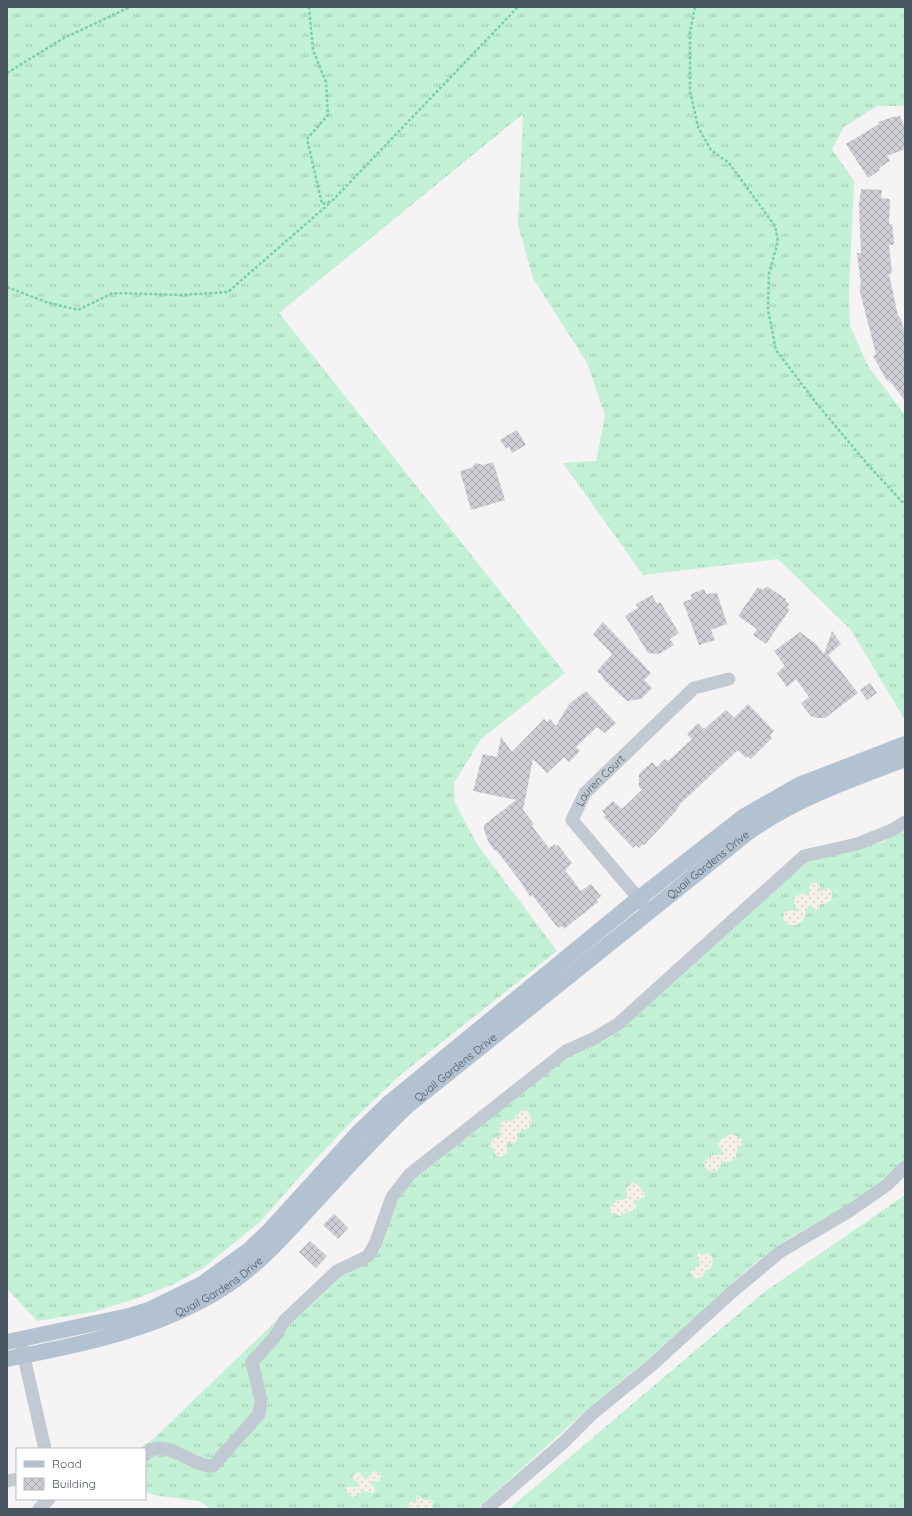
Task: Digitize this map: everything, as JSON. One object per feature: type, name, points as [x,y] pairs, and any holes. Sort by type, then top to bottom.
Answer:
[{"type":"main road","name":"Quail Gardens Drive","points":[[13,1341],[129,1316],[151,1309],[202,1284],[229,1265],[271,1229],[359,1132],[388,1104],[638,899],[716,838],[768,801],[799,785],[905,744]]},
{"type":"main road","name":"Quail Gardens Drive","points":[[7,1359],[100,1338],[167,1318],[216,1292],[239,1277],[279,1242],[371,1141],[406,1107],[746,834],[767,818],[820,792],[905,759]]},
{"type":"street","name":"Lauren Court","points":[[649,912],[572,820],[585,794],[694,688],[729,679]]},
{"type":"street","points":[[146,1454],[159,1449],[172,1450],[206,1467],[213,1466],[259,1414],[261,1400],[252,1362],[274,1338],[284,1321],[337,1271],[368,1256],[375,1244],[392,1197],[410,1174],[566,1051],[593,1039],[618,1024],[804,856],[857,844],[892,830],[905,822]]},
{"type":"street","points":[[487,1509],[564,1442],[592,1414],[652,1365],[732,1292],[780,1252],[827,1225],[869,1198],[887,1185],[905,1167]]},
{"type":"street","points":[[13,1341],[23,1356],[46,1448]]},
{"type":"street","points":[[39,1509],[48,1500]]},
{"type":"path","points":[[7,73],[64,38],[130,7]]},
{"type":"path","points":[[310,7],[314,50],[326,82],[328,115],[307,138],[322,204],[332,201]]},
{"type":"path","points":[[7,287],[46,302],[78,310],[112,293],[182,295],[228,292],[332,201],[518,7]]},
{"type":"path","points":[[695,7],[690,32],[690,91],[698,127],[712,150],[729,163],[775,226],[778,242],[769,274],[768,310],[776,350],[817,404],[869,466],[905,505]]},
{"type":"green space","points":[[7,7],[905,7],[905,106],[877,106],[844,127],[832,149],[854,181],[849,292],[850,326],[868,366],[905,415],[905,720],[851,630],[778,559],[643,575],[563,463],[596,461],[605,415],[587,363],[533,278],[518,225],[523,114],[279,313],[565,673],[481,739],[454,783],[455,803],[477,844],[557,951],[399,1076],[352,1121],[303,1173],[260,1222],[203,1268],[172,1285],[132,1300],[93,1312],[37,1321],[7,1289]]},
{"type":"green space","points":[[905,828],[905,1170],[831,1216],[791,1237],[752,1265],[658,1351],[590,1407],[477,1509],[211,1509],[199,1501],[153,1495],[146,1491],[146,1448],[140,1448],[153,1439],[318,1281],[367,1256],[393,1205],[411,1179],[571,1054],[611,1034],[802,862],[882,842]]},
{"type":"green space","points":[[905,1195],[905,1509],[509,1509],[763,1293]]},
{"type":"sand","points":[[817,882],[820,887],[820,892],[826,888],[830,889],[833,896],[831,900],[826,904],[820,904],[819,908],[815,911],[812,906],[808,906],[806,915],[802,921],[792,926],[788,925],[784,922],[783,917],[785,912],[791,910],[799,912],[794,904],[795,897],[803,893],[809,895],[809,887],[813,883]]},
{"type":"sand","points":[[528,1110],[532,1122],[529,1127],[517,1133],[518,1138],[515,1143],[507,1142],[507,1153],[500,1157],[496,1156],[490,1143],[495,1137],[500,1136],[501,1123],[504,1120],[513,1121],[520,1111]]},
{"type":"sand","points":[[730,1134],[743,1140],[742,1144],[737,1148],[736,1158],[730,1162],[722,1162],[717,1171],[708,1170],[704,1161],[713,1155],[724,1154],[717,1143]]},
{"type":"sand","points":[[633,1182],[637,1184],[644,1192],[645,1196],[641,1199],[634,1200],[636,1207],[633,1211],[629,1211],[621,1216],[611,1213],[610,1208],[618,1200],[627,1198],[626,1189]]},
{"type":"sand","points":[[701,1253],[710,1254],[713,1260],[712,1267],[705,1271],[703,1276],[696,1279],[693,1278],[691,1271],[700,1264],[697,1255]]},
{"type":"sand","points":[[374,1471],[380,1473],[381,1477],[379,1482],[374,1481],[370,1483],[375,1488],[375,1492],[372,1493],[363,1491],[354,1497],[351,1497],[346,1491],[346,1487],[357,1487],[360,1485],[353,1479],[353,1474],[359,1472],[365,1480]]},
{"type":"sand","points":[[418,1495],[424,1500],[428,1499],[433,1501],[432,1508],[406,1509],[410,1502],[416,1502],[416,1496]]},
{"type":"building","points":[[900,116],[905,128],[905,149],[887,156],[890,161],[868,178],[846,144],[879,124],[878,122]]},
{"type":"building","points":[[861,189],[882,190],[881,198],[889,199],[890,201],[889,224],[892,224],[894,243],[893,245],[889,245],[892,273],[889,274],[898,316],[901,319],[905,334],[905,401],[889,380],[887,381],[873,356],[876,354],[860,292],[861,285],[857,253],[861,253],[859,205]]},
{"type":"building","points":[[517,430],[526,445],[512,453],[509,447],[506,449],[500,440]]},
{"type":"building","points":[[493,462],[505,500],[471,510],[460,471],[471,468],[476,463],[483,465]]},
{"type":"building","points":[[758,587],[763,590],[768,587],[786,599],[785,601],[789,604],[787,608],[790,609],[766,644],[753,635],[757,629],[738,616]]},
{"type":"building","points":[[704,589],[706,594],[717,593],[727,624],[711,630],[715,640],[699,645],[683,602],[692,599],[691,594]]},
{"type":"building","points":[[652,595],[657,604],[660,602],[679,633],[670,639],[674,645],[659,654],[648,653],[625,616],[638,608],[636,604]]},
{"type":"building","points":[[603,622],[651,673],[644,680],[652,688],[641,699],[627,701],[603,679],[597,671],[612,654],[593,634]]},
{"type":"building","points":[[832,631],[841,644],[828,655],[858,693],[825,718],[817,718],[811,716],[802,705],[801,703],[809,697],[796,679],[787,687],[777,673],[785,666],[774,651],[800,632],[816,644],[824,654]]},
{"type":"building","points":[[870,683],[877,693],[867,700],[860,690]]},
{"type":"building","points":[[586,691],[616,723],[605,733],[597,727],[576,747],[580,751],[569,762],[564,757],[547,773],[533,759],[523,810],[534,824],[532,826],[549,848],[555,844],[556,846],[558,845],[572,863],[565,870],[581,891],[591,884],[601,896],[596,900],[598,902],[564,929],[562,926],[558,928],[532,895],[530,897],[520,881],[489,843],[484,830],[484,825],[516,800],[473,791],[483,754],[497,757],[501,737],[512,752],[544,719],[547,722],[550,719],[556,726],[569,704]]},
{"type":"building","points":[[748,704],[774,731],[770,735],[772,738],[751,759],[748,756],[746,758],[738,750],[680,804],[676,811],[644,845],[643,844],[639,848],[636,845],[633,848],[604,817],[606,815],[602,811],[613,801],[622,809],[642,790],[639,787],[639,774],[652,762],[657,767],[665,759],[668,761],[692,739],[687,734],[698,723],[704,729],[726,710],[734,718]]},
{"type":"building","points":[[334,1214],[348,1228],[338,1239],[323,1225]]},
{"type":"building","points":[[310,1241],[327,1256],[316,1268],[299,1252]]}]
